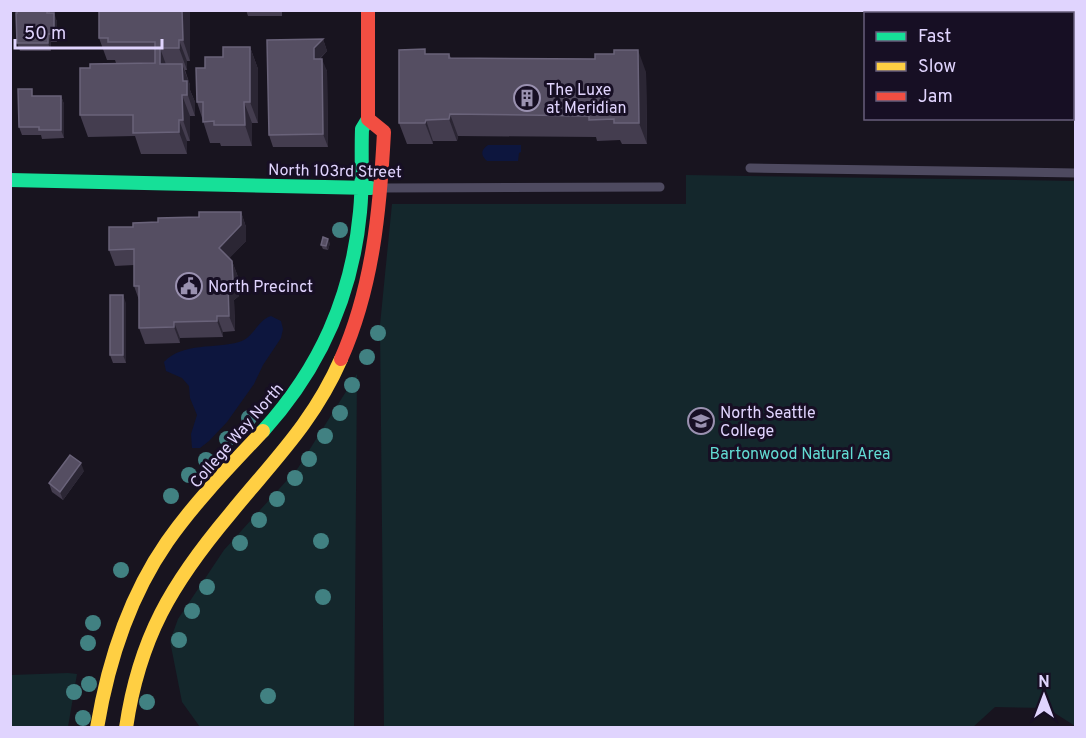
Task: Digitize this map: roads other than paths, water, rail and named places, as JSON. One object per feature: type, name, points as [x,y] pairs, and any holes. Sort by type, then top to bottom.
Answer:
[{"type":"street","points":[[368,10],[368,119]]},
{"type":"street","name":"College Way North","points":[[97,728],[114,648],[152,566],[178,528],[283,408],[313,364],[341,300],[350,268],[360,210],[371,188],[384,132],[368,119],[362,129],[371,188],[374,250],[357,321],[342,361],[299,433],[210,536],[178,582],[152,627],[142,653],[133,681],[126,728]]},
{"type":"street","name":"North 103rd Street","points":[[10,180],[371,188]]},
{"type":"lane","points":[[750,168],[1076,172]]},
{"type":"lane","name":"North 103rd Street","points":[[371,188],[660,187]]},
{"type":"water","points":[[488,145],[521,145],[518,161],[487,161],[482,153]]},
{"type":"water","points":[[271,316],[281,321],[283,329],[281,338],[263,365],[254,384],[227,422],[209,441],[200,448],[192,448],[191,434],[197,415],[190,398],[189,386],[182,378],[166,371],[164,362],[180,351],[244,340],[262,321]]},
{"type":"place","name":"The Luxe at Meridian","points":[[527,98]]},
{"type":"place","name":"North Precinct","points":[[189,286]]},
{"type":"place","name":"North Seattle College","points":[[701,421]]},
{"type":"park label","name":"Bartonwood Natural Area","points":[[800,453]]}]
